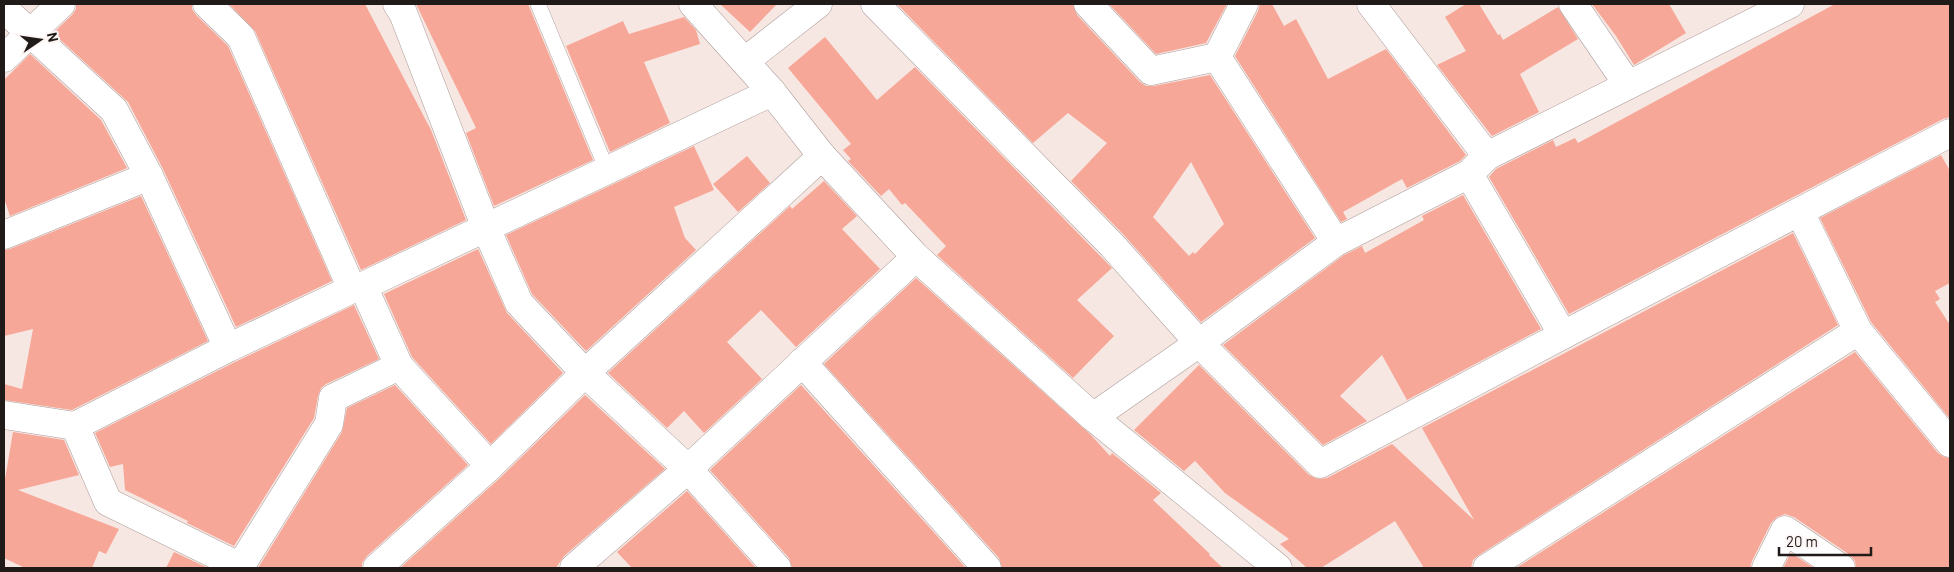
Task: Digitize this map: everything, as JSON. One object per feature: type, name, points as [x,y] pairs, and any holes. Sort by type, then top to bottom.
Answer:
[{"type":"street","points":[[4,58],[61,4]]},
{"type":"street","points":[[207,4],[241,36],[358,287],[399,366],[490,466]]},
{"type":"street","points":[[397,4],[403,13],[486,228],[519,303],[585,373],[688,469],[777,568]]},
{"type":"street","points":[[693,4],[772,92],[822,156],[916,258],[1093,417],[1278,568]]},
{"type":"street","points":[[745,61],[818,4]]},
{"type":"street","points":[[875,4],[1111,244],[1199,343],[1320,464],[1800,212],[1947,143]]},
{"type":"street","points":[[1088,4],[1151,71],[1217,56],[1244,4]]},
{"type":"street","points":[[1371,4],[1478,165],[1563,335]]},
{"type":"street","points":[[1573,4],[1628,85]]},
{"type":"street","points":[[1093,417],[1199,343],[1336,242],[1779,6]]},
{"type":"street","points":[[4,9],[114,110],[149,176],[228,348]]},
{"type":"street","points":[[1217,56],[1336,242]]},
{"type":"street","points":[[4,415],[75,426],[228,348],[772,92]]},
{"type":"street","points":[[376,568],[490,466],[585,373],[822,156]]},
{"type":"street","points":[[4,236],[149,176]]},
{"type":"street","points":[[1800,212],[1858,331],[1950,444]]},
{"type":"street","points":[[574,568],[688,469],[916,258]]},
{"type":"street","points":[[1487,568],[1858,331]]},
{"type":"street","points":[[802,362],[986,568]]},
{"type":"street","points":[[75,426],[108,502],[241,568],[329,424],[333,398],[399,366]]},
{"type":"street","points":[[1766,568],[1785,530],[1841,568]]},
{"type":"lane","points":[[538,4],[607,170]]},
{"type":"building","points":[[76,4],[192,4],[192,9],[196,15],[228,46],[332,281],[236,327],[163,169],[128,102],[53,33],[72,15],[76,9]]},
{"type":"building","points":[[229,4],[365,4],[431,130],[466,220],[361,270],[255,31]]},
{"type":"building","points":[[416,4],[528,4],[593,160],[494,206],[466,133],[476,128]]},
{"type":"building","points":[[720,4],[777,4],[750,32]]},
{"type":"building","points":[[897,4],[1073,4],[1077,15],[1140,82],[1146,86],[1210,75],[1315,238],[1201,322],[1123,234],[1071,181],[1107,143],[1068,113],[1033,143]],"holes":[[[1191,162],[1224,224],[1195,254],[1193,252],[1189,256],[1153,217]]]},
{"type":"building","points":[[1109,4],[1227,4],[1206,43],[1156,54]]},
{"type":"building","points":[[1260,4],[1272,4],[1284,26],[1296,19],[1328,79],[1386,49],[1466,155],[1460,161],[1407,188],[1402,179],[1343,212],[1347,219],[1341,222],[1235,56]]},
{"type":"building","points":[[1466,4],[1479,4],[1503,40],[1558,7],[1578,39],[1520,74],[1539,112],[1492,136],[1437,65],[1466,51],[1445,17]]},
{"type":"building","points":[[1592,4],[1669,4],[1686,33],[1634,65],[1616,36]]},
{"type":"building","points":[[1835,4],[1950,4],[1950,117],[1569,314],[1489,177],[1496,169],[1553,140],[1556,147],[1575,138],[1578,143]]},
{"type":"building","points":[[684,17],[696,30],[700,44],[644,62],[670,123],[610,152],[566,46],[623,21],[629,34]]},
{"type":"building","points":[[825,37],[877,100],[915,67],[1112,268],[1077,300],[1114,336],[1073,378],[937,255],[946,246],[905,203],[902,205],[889,189],[881,196],[848,161],[851,159],[843,150],[851,144],[788,68]]},
{"type":"building","points":[[30,54],[101,120],[127,168],[10,216],[4,198],[4,80]]},
{"type":"building","points":[[694,146],[714,190],[674,207],[685,238],[696,250],[586,351],[532,294],[506,235]]},
{"type":"building","points":[[1941,155],[1950,171],[1950,283],[1935,291],[1940,299],[1935,302],[1950,325],[1950,419],[1871,322],[1820,218]]},
{"type":"building","points":[[747,156],[770,183],[738,212],[713,184]]},
{"type":"building","points":[[824,181],[857,216],[842,229],[880,269],[796,347],[761,310],[727,342],[762,379],[704,433],[684,411],[667,428],[608,373],[790,206],[792,209]]},
{"type":"building","points":[[1463,195],[1541,329],[1407,400],[1382,355],[1340,396],[1367,421],[1323,445],[1223,345],[1344,255],[1362,246],[1365,253],[1424,220],[1422,216]]},
{"type":"building","points":[[141,196],[208,341],[72,410],[4,400],[4,384],[22,389],[33,329],[4,336],[4,250]]},
{"type":"building","points":[[1793,233],[1838,325],[1479,555],[1473,560],[1471,568],[1424,568],[1395,521],[1321,568],[1307,568],[1280,544],[1289,539],[1225,493],[1195,461],[1184,471],[1134,430],[1199,365],[1309,475],[1318,479],[1327,478],[1392,444],[1474,520],[1422,428]]},
{"type":"building","points":[[478,249],[507,313],[563,373],[491,444],[412,357],[384,294]]},
{"type":"building","points":[[916,278],[1091,435],[1110,456],[1112,453],[1161,493],[1153,500],[1223,568],[1002,568],[999,558],[824,364]]},
{"type":"building","points":[[354,305],[379,359],[321,388],[314,418],[234,546],[125,490],[123,464],[110,467],[95,433],[235,362]]},
{"type":"building","points":[[1855,352],[1938,453],[1950,458],[1950,568],[1856,568],[1855,561],[1850,555],[1794,517],[1785,514],[1777,517],[1771,523],[1750,568],[1516,568]]},
{"type":"building","points":[[395,385],[468,465],[367,556],[362,563],[362,568],[258,568],[342,432],[347,408]]},
{"type":"building","points":[[801,385],[966,568],[792,568],[789,558],[710,470]]},
{"type":"building","points":[[585,395],[665,469],[564,556],[556,568],[400,568],[500,478]]},
{"type":"building","points":[[13,432],[64,440],[79,475],[18,490],[119,529],[106,554],[99,551],[92,568],[25,568],[4,558],[4,485]]},
{"type":"building","points":[[687,491],[756,568],[632,568],[617,552]]},
{"type":"building","points":[[174,552],[208,568],[166,568]]},
{"type":"building","points":[[1791,553],[1814,568],[1783,568]]}]
